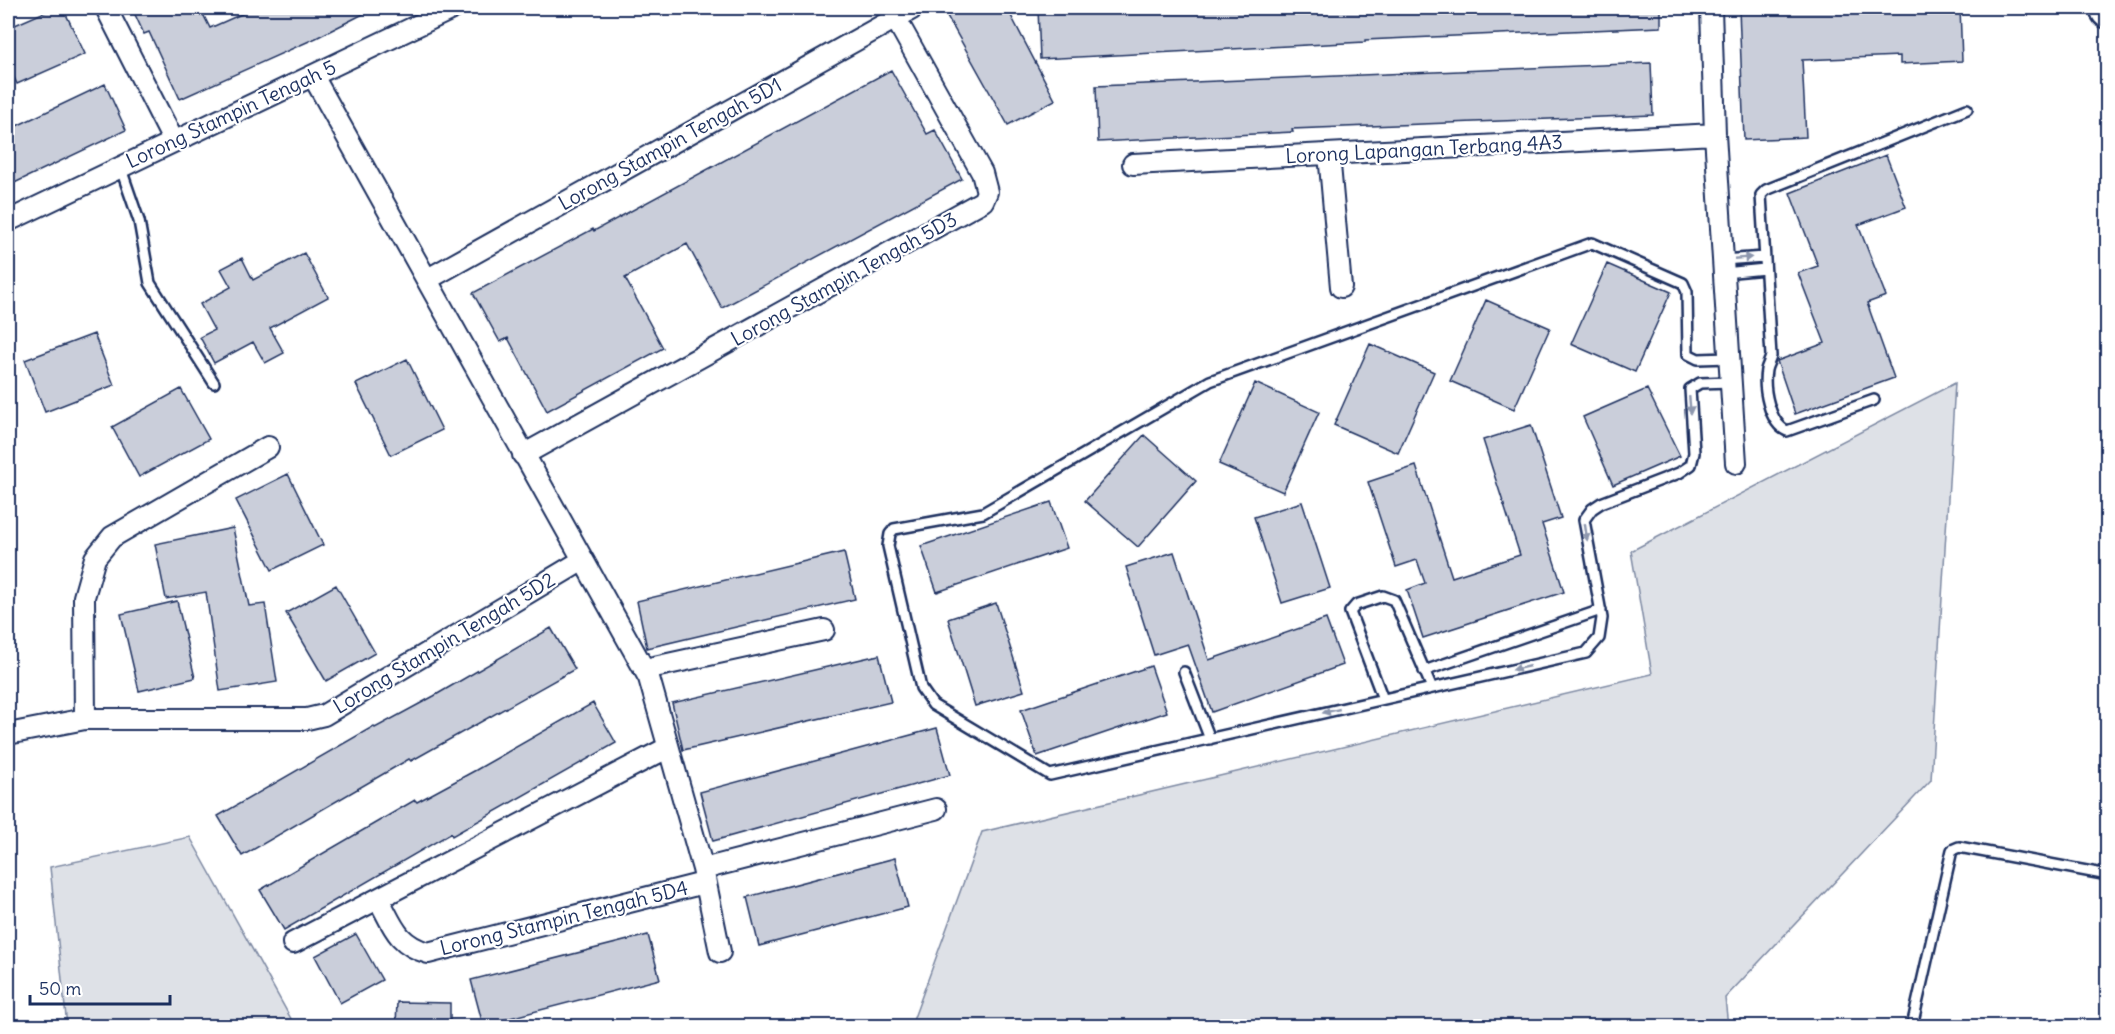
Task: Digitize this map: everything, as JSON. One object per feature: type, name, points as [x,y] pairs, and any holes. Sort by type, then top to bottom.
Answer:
[{"type":"street","points":[[106,8],[172,140]]},
{"type":"street","name":"Lorong Stampin Tengah 5","points":[[8,221],[172,140],[314,76],[454,8]]},
{"type":"street","points":[[1711,8],[1715,134],[1736,463]]},
{"type":"street","name":"Lorong Stampin Tengah 5D1","points":[[428,279],[904,14]]},
{"type":"street","name":"Lorong Stampin Tengah 5D3","points":[[524,455],[983,201],[987,192],[982,173],[904,14]]},
{"type":"street","points":[[314,76],[645,669],[703,876],[720,952]]},
{"type":"street","name":"Lorong Lapangan Terbang 4A3","points":[[1133,164],[1715,134]]},
{"type":"street","points":[[1329,154],[1341,287]]},
{"type":"street","points":[[86,719],[84,597],[95,558],[112,537],[268,447]]},
{"type":"street","name":"Lorong Stampin Tengah 5D2","points":[[8,734],[86,719],[307,719],[324,715],[583,560]]},
{"type":"street","points":[[645,669],[824,630]]},
{"type":"street","points":[[293,944],[667,748]]},
{"type":"street","name":"Lorong Stampin Tengah 5D4","points":[[379,900],[399,939],[414,949],[428,953],[936,809]]},
{"type":"lane","points":[[1874,400],[1791,430],[1781,427],[1773,416],[1767,392],[1766,370],[1771,356],[1761,198],[1763,192],[1967,109]]},
{"type":"lane","points":[[120,166],[140,220],[150,283],[214,383]]},
{"type":"lane","points":[[1729,358],[1698,359],[1688,354],[1687,292],[1683,283],[1599,244],[1588,244],[1210,381],[983,513],[898,527],[890,534],[888,546],[921,688],[933,705],[1050,775],[1586,653],[1593,647],[1602,629],[1584,520],[1592,509],[1601,503],[1678,473],[1691,465],[1694,453],[1690,389],[1700,383],[1731,382]]},
{"type":"lane","points":[[1723,266],[1764,257]]},
{"type":"lane","points":[[1723,266],[1765,269]]},
{"type":"lane","points":[[1383,699],[1351,616],[1352,608],[1383,596],[1391,597],[1431,688]]},
{"type":"lane","points":[[1424,670],[1600,610]]},
{"type":"lane","points":[[1184,672],[1210,739]]},
{"type":"lane","points":[[1912,1026],[1952,850],[1959,847],[2108,874]]},
{"type":"shaded area","points":[[1955,383],[1931,780],[1725,998],[1728,1026],[911,1026],[982,832],[1652,674],[1631,551]]},
{"type":"shaded area","points":[[190,837],[295,1026],[67,1026],[50,867]]},
{"type":"building","points":[[54,8],[63,8],[85,54],[17,84],[8,64],[8,28]]},
{"type":"building","points":[[132,8],[200,8],[210,28],[255,8],[375,8],[316,38],[180,99],[149,32],[144,34]]},
{"type":"building","points":[[958,8],[1007,8],[1055,100],[1008,125],[946,14]]},
{"type":"building","points":[[1038,8],[1661,8],[1661,27],[1365,40],[1365,42],[1040,59]]},
{"type":"building","points":[[1739,8],[1960,8],[1962,61],[1900,64],[1900,56],[1802,60],[1806,137],[1744,140]]},
{"type":"building","points":[[1651,63],[1653,115],[1292,129],[1293,132],[1098,142],[1096,86]]},
{"type":"building","points":[[891,70],[927,134],[935,130],[962,179],[722,308],[687,244],[625,278],[663,348],[547,411],[508,338],[500,342],[473,293],[593,229],[594,231]]},
{"type":"building","points":[[105,84],[126,130],[8,186],[8,130]]},
{"type":"building","points":[[1886,155],[1906,207],[1858,225],[1886,296],[1867,303],[1894,378],[1795,414],[1777,361],[1825,343],[1798,273],[1818,266],[1790,193]]},
{"type":"building","points":[[304,253],[328,297],[270,328],[284,353],[265,363],[253,342],[214,363],[200,337],[214,330],[200,304],[231,287],[221,269],[242,258],[253,280]]},
{"type":"building","points":[[1607,264],[1671,292],[1635,372],[1571,344]]},
{"type":"building","points":[[1486,300],[1550,328],[1514,409],[1450,381]]},
{"type":"building","points":[[94,334],[114,385],[45,412],[25,360]]},
{"type":"building","points":[[1370,344],[1434,372],[1398,453],[1334,425]]},
{"type":"building","points":[[407,359],[442,430],[391,455],[356,384]]},
{"type":"building","points":[[1255,383],[1319,412],[1283,492],[1219,464]]},
{"type":"building","points":[[181,389],[209,439],[139,477],[112,427]]},
{"type":"building","points":[[1647,389],[1680,456],[1613,485],[1583,417]]},
{"type":"building","points":[[1531,425],[1561,518],[1542,524],[1564,592],[1423,638],[1407,590],[1425,583],[1417,560],[1396,567],[1368,482],[1416,466],[1452,577],[1520,555],[1483,440]]},
{"type":"building","points":[[1144,435],[1196,481],[1138,547],[1085,501]]},
{"type":"building","points":[[288,474],[323,545],[272,570],[236,500]]},
{"type":"building","points":[[1051,502],[1067,548],[937,592],[921,546]]},
{"type":"building","points":[[1302,502],[1330,588],[1282,603],[1254,517]]},
{"type":"building","points":[[233,528],[249,606],[265,604],[277,682],[220,691],[206,592],[166,599],[155,544]]},
{"type":"building","points":[[844,552],[855,599],[647,648],[637,601]]},
{"type":"building","points":[[1174,552],[1209,660],[1326,619],[1343,665],[1212,712],[1188,644],[1154,655],[1126,567]]},
{"type":"building","points":[[336,585],[375,653],[326,681],[286,613]]},
{"type":"building","points":[[177,601],[195,678],[139,691],[121,614]]},
{"type":"building","points":[[996,603],[1024,691],[975,706],[948,619]]},
{"type":"building","points":[[551,628],[575,669],[411,761],[409,759],[242,856],[218,816]]},
{"type":"building","points":[[879,655],[891,702],[683,750],[672,703]]},
{"type":"building","points":[[1151,666],[1167,712],[1037,756],[1021,710]]},
{"type":"building","points":[[593,703],[616,743],[452,836],[451,833],[284,930],[260,890],[415,800],[417,802],[476,770]]},
{"type":"building","points":[[937,728],[950,775],[713,841],[700,792]]},
{"type":"building","points":[[895,858],[908,907],[759,946],[747,897]]},
{"type":"building","points":[[356,934],[382,980],[340,1003],[315,956]]},
{"type":"building","points":[[648,935],[660,979],[483,1025],[471,980]]},
{"type":"building","points":[[397,1002],[450,1003],[450,1026],[396,1026]]}]
